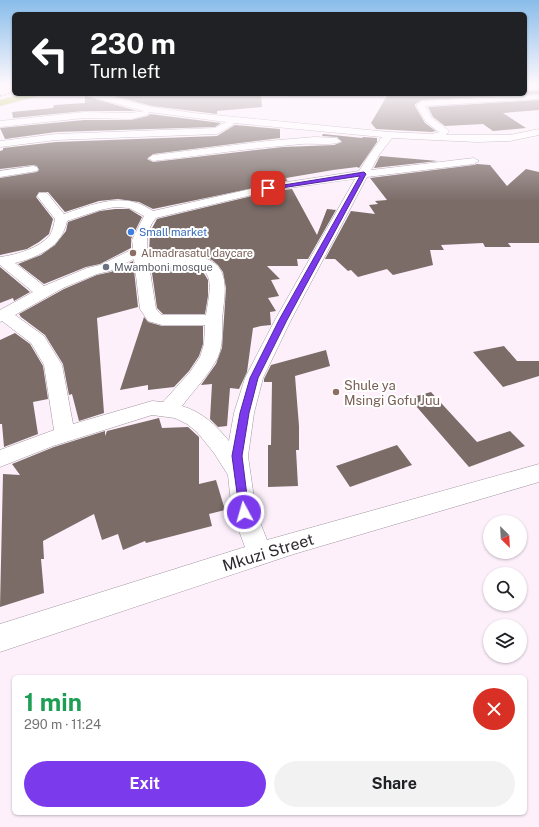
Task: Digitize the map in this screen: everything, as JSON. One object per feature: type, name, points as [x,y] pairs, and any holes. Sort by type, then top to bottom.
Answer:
[{"type":"street","points":[[0,144],[56,137],[217,131],[229,124]]},
{"type":"street","points":[[260,124],[379,141],[433,137],[477,139],[510,138],[539,132]]},
{"type":"street","points":[[433,137],[442,134],[444,131],[434,124]]},
{"type":"street","points":[[153,158],[315,140],[344,142]]},
{"type":"street","points":[[260,554],[244,512],[237,456],[244,413],[254,378],[283,320],[364,174],[379,141]]},
{"type":"street","points":[[214,320],[162,320],[154,318],[148,309],[139,240],[147,220],[152,215],[268,188],[364,174],[474,161]]},
{"type":"street","points":[[0,174],[33,169]]},
{"type":"street","points":[[44,196],[61,220]]},
{"type":"street","points":[[61,220],[108,205],[122,204],[132,206],[152,215]]},
{"type":"street","points":[[2,261],[44,247],[55,237],[61,220]]},
{"type":"street","points":[[65,434],[53,365],[38,340],[2,316],[43,293],[92,271],[141,256],[191,260],[206,264],[212,270],[216,279],[217,294],[213,342],[209,357],[169,408]]},
{"type":"street","points":[[2,261],[43,293]]},
{"type":"street","points":[[0,459],[46,440],[65,434],[152,408],[169,408],[204,425],[216,439],[240,474]]},
{"type":"street","name":"Mkuzi Street","points":[[0,638],[260,554],[539,473]]},
{"type":"building","points":[[46,124],[220,124],[215,127],[56,132],[5,139],[0,128]]},
{"type":"building","points":[[371,124],[426,124],[436,131],[432,132],[376,129]]},
{"type":"building","points":[[442,124],[519,124],[526,128],[493,131],[483,124],[445,126]]},
{"type":"building","points":[[235,125],[280,129],[280,138],[153,154],[147,159],[153,162],[283,147],[334,145],[342,142],[337,137],[322,136],[323,134],[377,138],[377,142],[359,168],[333,170],[286,178],[287,181],[153,209],[139,202],[118,199],[99,201],[65,212],[48,192],[39,192],[36,197],[53,219],[49,234],[27,249],[0,255],[0,178],[37,172],[39,170],[37,166],[33,165],[0,169],[0,151],[3,150],[3,148],[56,142],[217,136]]},
{"type":"building","points":[[380,156],[438,161],[374,168]]},
{"type":"building","points":[[477,164],[490,165],[507,186],[526,169],[539,172],[539,243],[508,243],[511,247],[485,247],[483,243],[441,245],[444,250],[430,250],[433,265],[393,275],[387,269],[358,277],[351,270],[348,271],[335,259],[325,259],[351,211],[375,214],[369,205],[378,204],[375,201],[387,200],[370,178]]},
{"type":"building","points":[[292,189],[317,235],[327,209],[336,210],[308,259],[297,259],[298,266],[267,266],[280,279],[271,280],[279,296],[268,298],[276,311],[270,312],[271,325],[253,328],[247,372],[239,389],[230,388],[227,426],[218,427],[210,419],[212,384],[201,385],[216,364],[222,348],[226,288],[223,272],[212,260],[197,254],[180,253],[149,255],[150,232],[157,219],[268,192]]},
{"type":"building","points":[[129,209],[142,217],[131,239],[131,248],[100,264],[86,267],[44,284],[18,264],[41,255],[55,245],[66,231],[68,222],[100,211]]},
{"type":"building","points":[[133,261],[138,307],[97,318],[104,413],[79,421],[72,394],[69,395],[63,364],[45,335],[19,314],[64,289],[97,275],[111,272]]},
{"type":"building","points":[[151,266],[183,266],[194,267],[201,270],[208,280],[208,296],[205,314],[163,314],[157,308]]},
{"type":"building","points":[[0,267],[30,292],[14,301],[13,298],[0,303]]},
{"type":"building","points":[[144,317],[148,322],[162,326],[203,326],[203,344],[199,356],[189,371],[174,387],[148,390],[148,385],[120,390]]},
{"type":"building","points":[[15,333],[30,344],[43,366],[48,399],[33,402],[38,434],[4,447],[2,424],[0,424],[0,340]]},
{"type":"building","points":[[504,346],[517,361],[539,361],[539,376],[503,387],[473,352]]},
{"type":"building","points":[[326,350],[330,366],[295,376],[299,426],[299,450],[296,450],[298,486],[268,487],[268,445],[271,445],[272,382],[264,382],[264,379],[271,365]]},
{"type":"building","points":[[431,392],[477,442],[510,431],[525,446],[469,467],[409,398]]},
{"type":"building","points":[[159,418],[162,428],[188,427],[199,437],[199,484],[216,480],[225,510],[209,514],[212,526],[146,543],[145,541],[123,550],[118,534],[102,540],[94,514],[43,541],[44,559],[41,559],[44,593],[0,607],[3,474],[20,475],[12,464],[54,447],[105,431],[105,436],[107,431]]},
{"type":"building","points":[[397,445],[412,465],[350,487],[336,466]]},
{"type":"place","name":"Small market","points":[[131,232]]},
{"type":"place","name":"Almadrasatul daycare","points":[[133,253]]},
{"type":"place","name":"Mwamboni mosque","points":[[106,267]]},
{"type":"place","name":"Shule ya Msingi Gofu Juu","points":[[336,392]]},
{"type":"route","points":[[244,512],[237,456],[244,413],[254,378],[283,320],[364,174],[268,188]]}]
